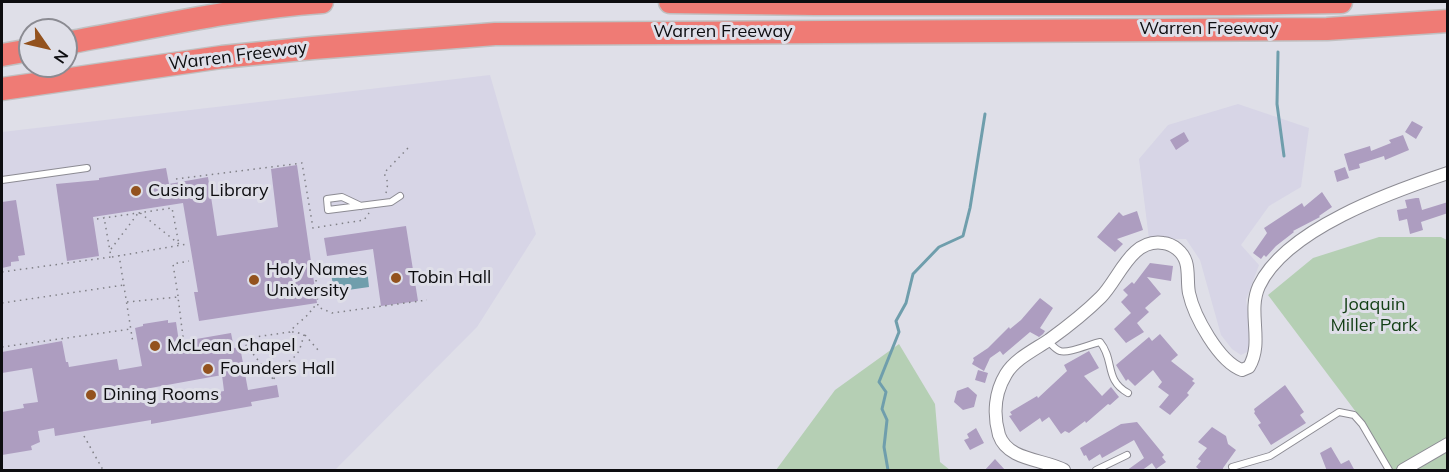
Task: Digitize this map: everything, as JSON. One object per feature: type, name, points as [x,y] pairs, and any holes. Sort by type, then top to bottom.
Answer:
[{"type":"highway","points":[[78,41],[266,7],[322,2]]},
{"type":"highway","name":"Warren Freeway","points":[[670,2],[826,4],[1341,2]]},
{"type":"highway","points":[[1228,4],[1253,2]]},
{"type":"highway","name":"Warren Freeway","points":[[2,89],[222,57],[495,34],[1327,28],[1448,21]]},
{"type":"highway","points":[[2,55],[18,52]]},
{"type":"street","points":[[1064,471],[1055,465],[1009,450],[999,434],[995,406],[998,388],[1007,371],[1021,358],[1080,318],[1103,295],[1140,247],[1162,242],[1182,253],[1186,262],[1193,309],[1224,359],[1242,370],[1249,367],[1256,349],[1255,308],[1258,288],[1268,272],[1286,252],[1309,235],[1364,205],[1448,173]]},
{"type":"street","points":[[1403,471],[1448,444]]},
{"type":"lane","points":[[2,180],[87,168]]},
{"type":"lane","points":[[361,206],[342,197],[327,199],[328,210],[361,206],[391,202],[400,196]]},
{"type":"lane","points":[[1047,341],[1059,351],[1070,352],[1085,345],[1100,342],[1107,350],[1111,377],[1119,388],[1128,393]]},
{"type":"lane","points":[[1232,467],[1270,456],[1339,412],[1354,416],[1362,424],[1389,471]]},
{"type":"lane","points":[[1096,471],[1127,454]]},
{"type":"path","points":[[176,179],[302,163],[313,228],[364,220],[386,192],[388,183],[384,173],[408,148]]},
{"type":"path","points":[[97,219],[172,208],[179,245]]},
{"type":"path","points":[[139,212],[179,245]]},
{"type":"path","points":[[110,251],[139,212]]},
{"type":"path","points":[[104,217],[111,257]]},
{"type":"path","points":[[2,272],[187,244]]},
{"type":"path","points":[[119,255],[133,343]]},
{"type":"path","points":[[183,337],[173,264],[189,261]]},
{"type":"path","points":[[316,280],[318,307]]},
{"type":"path","points":[[2,303],[124,285]]},
{"type":"path","points":[[127,302],[178,297]]},
{"type":"path","points":[[290,332],[297,323],[310,315],[313,307],[332,313],[427,300]]},
{"type":"path","points":[[2,347],[130,329]]},
{"type":"path","points":[[304,335],[300,349],[295,356],[280,366],[275,372],[274,379],[241,339],[296,332],[304,335],[318,350]]},
{"type":"path","points":[[84,436],[103,471]]},
{"type":"shaded area","name":"Holy Names University","points":[[490,75],[536,234],[477,327],[335,470],[2,470],[2,132]]},
{"type":"shaded area","points":[[1238,104],[1309,128],[1301,187],[1269,206],[1241,245],[1259,265],[1246,300],[1252,343],[1249,351],[1241,355],[1232,349],[1221,335],[1200,260],[1186,239],[1149,239],[1139,159],[1168,125]]},
{"type":"green space","name":"Joaquin Miller Park","points":[[1379,237],[1441,237],[1447,240],[1447,470],[1393,470],[1356,412],[1268,295],[1313,258]]},
{"type":"green space","points":[[899,344],[935,404],[940,462],[950,470],[776,470],[835,390]]},
{"type":"water","points":[[367,269],[369,287],[334,292],[331,273]]},
{"type":"building","points":[[1412,121],[1423,127],[1416,139],[1405,132]]},
{"type":"building","points":[[1184,132],[1189,141],[1176,150],[1170,140]]},
{"type":"building","points":[[1403,135],[1409,150],[1385,160],[1384,156],[1359,164],[1360,168],[1349,171],[1344,154],[1370,146],[1371,151]]},
{"type":"building","points":[[297,165],[317,303],[199,321],[194,292],[198,292],[183,203],[93,217],[99,256],[67,261],[56,184],[99,180],[99,178],[166,168],[169,184],[208,177],[217,236],[278,227],[271,169]]},
{"type":"building","points":[[1345,167],[1349,178],[1337,182],[1334,171]]},
{"type":"building","points":[[1322,192],[1332,207],[1320,217],[1293,231],[1266,257],[1264,255],[1261,259],[1253,253],[1267,233],[1264,228],[1302,203],[1304,207]]},
{"type":"building","points":[[1419,198],[1422,210],[1448,202],[1448,213],[1421,222],[1423,230],[1410,234],[1407,219],[1399,221],[1397,210],[1407,208],[1405,200]]},
{"type":"building","points":[[16,200],[25,255],[18,256],[19,261],[11,262],[11,266],[2,268],[2,202]]},
{"type":"building","points":[[1137,211],[1143,230],[1117,239],[1123,244],[1115,252],[1097,237],[1119,212],[1123,216]]},
{"type":"building","name":"Tobin Hall","points":[[406,226],[418,301],[381,306],[373,249],[327,256],[324,238]]},
{"type":"building","points":[[1150,263],[1173,266],[1171,281],[1147,277],[1161,294],[1145,308],[1149,312],[1137,323],[1144,332],[1126,343],[1114,329],[1131,313],[1121,302],[1128,295],[1123,290],[1132,282],[1134,284]]},
{"type":"building","points":[[1040,298],[1053,308],[1040,328],[1045,331],[1043,334],[1039,337],[1030,332],[1003,355],[1000,351],[990,358],[984,371],[972,364],[973,358],[988,348],[1009,327],[1010,329],[1021,320]]},
{"type":"building","points":[[168,320],[168,323],[176,322],[179,342],[231,333],[234,348],[240,347],[248,390],[277,385],[279,397],[251,402],[252,406],[151,424],[151,420],[55,436],[54,428],[38,431],[40,442],[31,446],[32,450],[2,455],[2,412],[24,408],[23,404],[38,402],[32,368],[2,373],[2,352],[62,341],[69,367],[117,359],[119,370],[142,366],[135,328],[143,324]],"holes":[[[222,375],[224,391],[148,405],[145,389]]]},
{"type":"building","points":[[1160,334],[1178,355],[1171,361],[1194,379],[1192,381],[1195,383],[1187,393],[1189,395],[1170,415],[1159,407],[1169,395],[1158,387],[1162,382],[1153,370],[1135,386],[1128,379],[1126,381],[1116,365],[1149,337],[1152,341]]},
{"type":"building","points":[[1089,351],[1099,368],[1084,376],[1102,396],[1111,387],[1119,397],[1086,423],[1085,421],[1069,433],[1065,431],[1061,434],[1049,417],[1042,422],[1040,418],[1020,432],[1009,416],[1012,415],[1010,412],[1037,396],[1038,398],[1067,371],[1064,365]]},
{"type":"building","points":[[978,370],[988,373],[985,383],[975,380]]},
{"type":"building","points":[[1285,385],[1304,412],[1300,415],[1306,423],[1271,445],[1258,425],[1261,423],[1254,409]]},
{"type":"building","points":[[968,387],[977,395],[974,407],[963,410],[954,402],[957,391]]},
{"type":"building","points":[[1137,422],[1164,455],[1162,457],[1166,462],[1156,469],[1152,463],[1141,471],[1126,471],[1144,458],[1134,440],[1102,458],[1100,454],[1089,461],[1086,455],[1084,456],[1080,448],[1121,424]]},
{"type":"building","points":[[1212,427],[1226,436],[1228,444],[1236,450],[1223,471],[1201,471],[1196,467],[1201,461],[1198,459],[1207,448],[1198,442]]},
{"type":"building","points":[[976,428],[984,443],[970,450],[964,440],[969,438],[967,434]]},
{"type":"building","points":[[1331,447],[1341,464],[1349,460],[1355,471],[1327,471],[1320,453]]},
{"type":"building","points":[[995,459],[1006,471],[984,471]]},
{"type":"waterway","points":[[1278,52],[1277,104],[1284,156]]},
{"type":"waterway","points":[[888,470],[884,447],[887,420],[882,409],[886,392],[879,382],[899,332],[896,321],[906,303],[913,274],[939,247],[963,236],[970,208],[985,114]]},
{"type":"place","name":"Cusing Library","points":[[136,191]]},
{"type":"place","name":"Tobin Hall","points":[[396,278]]},
{"type":"place","name":"Holy Names University","points":[[254,280]]},
{"type":"place","name":"McLean Chapel","points":[[155,346]]},
{"type":"place","name":"Founders Hall","points":[[208,369]]},
{"type":"place","name":"Dining Rooms","points":[[91,395]]}]
